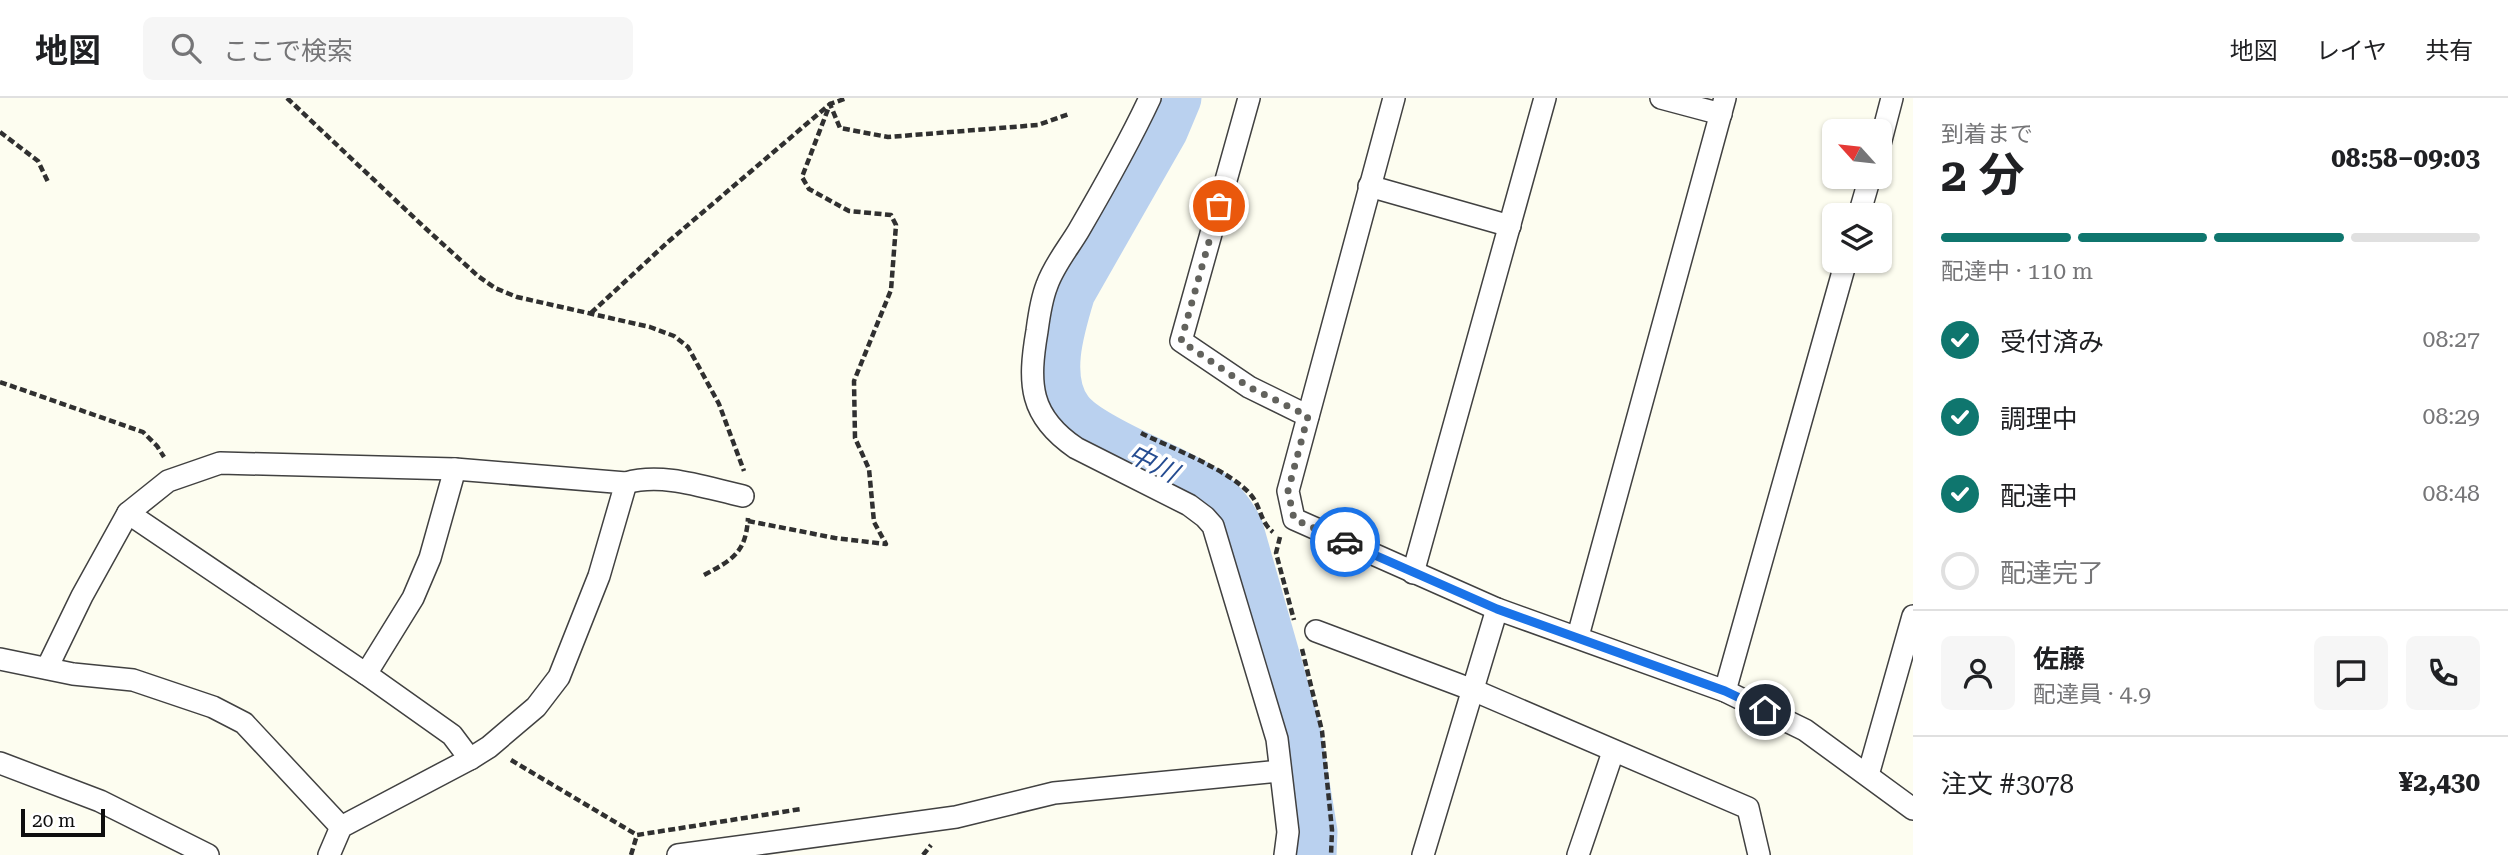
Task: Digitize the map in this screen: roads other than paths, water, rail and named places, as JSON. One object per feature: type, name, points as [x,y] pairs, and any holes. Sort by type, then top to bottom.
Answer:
[{"type":"street","points":[[1150,98],[1079,230],[1048,281],[1034,346],[1032,384],[1036,402],[1059,436],[1076,448],[1189,505],[1213,526],[1277,739],[1288,832],[1285,855]]},
{"type":"street","points":[[1249,98],[1181,341],[1249,387],[1308,416]]},
{"type":"street","points":[[1394,98],[1288,491],[1288,527],[1413,573],[1497,609],[1725,691],[1805,730],[1913,809]]},
{"type":"street","points":[[1413,573],[1545,98]]},
{"type":"street","points":[[1578,636],[1723,106],[1661,98]]},
{"type":"street","points":[[1887,119],[1892,98]]},
{"type":"street","points":[[1369,186],[1510,226]]},
{"type":"street","points":[[1725,691],[1843,273]]},
{"type":"street","points":[[47,668],[82,596],[128,513],[168,481],[220,463],[456,469],[626,483],[640,479],[657,479],[743,496]]},
{"type":"street","points":[[366,674],[413,598],[430,558],[456,469]]},
{"type":"street","points":[[329,855],[341,827],[470,759],[489,747],[536,707],[559,677],[600,576],[626,483]]},
{"type":"street","points":[[128,513],[452,735],[470,759]]},
{"type":"street","points":[[1423,855],[1497,609]]},
{"type":"street","points":[[1868,775],[1913,616]]},
{"type":"street","points":[[1304,632],[1473,691],[1748,808],[1759,855]]},
{"type":"street","points":[[0,659],[73,674],[133,680],[213,707],[244,723],[341,827]]},
{"type":"street","points":[[1578,855],[1612,752]]},
{"type":"street","points":[[0,763],[100,800],[208,855]]},
{"type":"street","points":[[677,855],[956,817],[1054,793],[1280,771]]},
{"type":"waterway","name":"中川","points":[[1176,98],[1163,129],[1070,292],[1058,337],[1056,384],[1060,399],[1076,421],[1102,438],[1204,490],[1219,502],[1238,529],[1295,729],[1312,832],[1311,855]]}]
